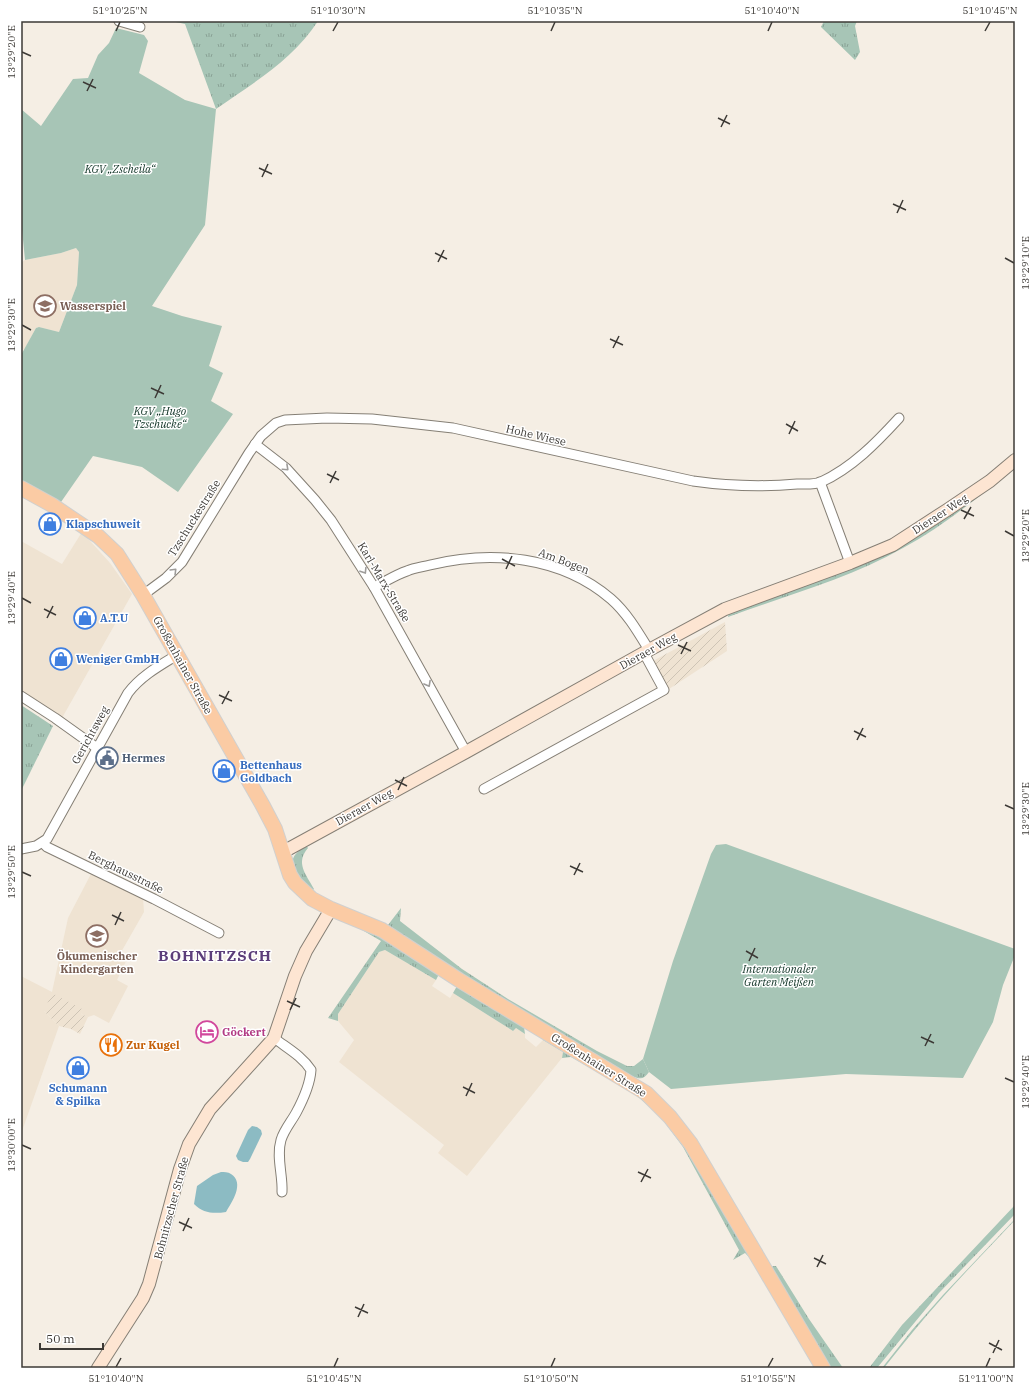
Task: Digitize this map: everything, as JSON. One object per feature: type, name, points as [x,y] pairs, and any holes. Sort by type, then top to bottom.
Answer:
[{"type":"main road","name":"Dieraer Weg","points":[[283,852],[725,609],[850,563],[893,545],[990,481],[1015,460]]},
{"type":"main road","name":"Großenhainer Straße","points":[[21,488],[52,505],[98,536],[117,554],[143,595],[275,829],[290,875],[295,883],[312,899],[331,909],[382,930],[459,980],[646,1093],[670,1117],[690,1144],[823,1368]]},
{"type":"main road","name":"Bohnitzscher Straße","points":[[98,1368],[144,1298],[180,1169],[189,1144],[210,1109],[274,1038],[295,976],[331,909]]},
{"type":"street","points":[[120,21],[140,28]]},
{"type":"street","name":"Hohe Wiese","points":[[255,444],[268,429],[276,423],[285,420],[327,418],[372,419],[453,428],[693,481],[728,486],[774,486],[820,482],[859,458],[880,439],[899,418]]},
{"type":"street","name":"Karl-Marx-Straße","points":[[255,444],[286,468],[315,500],[338,531],[374,587],[466,752]]},
{"type":"street","name":"Tzschuckestraße","points":[[143,595],[166,578],[182,562],[255,444]]},
{"type":"street","points":[[820,482],[850,563]]},
{"type":"street","name":"Am Bogen","points":[[374,587],[407,571],[444,562],[479,557],[514,558],[547,565],[581,579],[597,588],[612,600],[633,623],[664,690],[484,789]]},
{"type":"street","name":"Gerichtsweg","points":[[43,843],[47,839],[133,686],[149,672],[177,656]]},
{"type":"street","points":[[21,696],[97,748]]},
{"type":"street","points":[[21,849],[43,843]]},
{"type":"street","name":"Berghausstraße","points":[[43,843],[219,933]]},
{"type":"street","points":[[274,1038],[308,1064],[312,1070],[303,1100],[282,1138],[279,1148],[283,1184],[282,1192]]},
{"type":"shaded area","name":"Wasserspiel","points":[[76,248],[79,252],[77,285],[59,332],[39,327],[36,328],[24,350],[21,346],[21,263],[25,260],[61,253]]},
{"type":"shaded area","points":[[82,532],[110,563],[132,594],[62,718],[21,692],[21,646],[23,642],[21,641],[21,541],[62,564]]},
{"type":"shaded area","points":[[725,622],[727,651],[669,689],[653,661]]},
{"type":"shaded area","name":"Ökumenischer Kindergarten","points":[[92,872],[143,898],[144,912],[120,954],[127,959],[117,980],[128,986],[109,1023],[94,1015],[88,1017],[81,1014],[83,1010],[44,1011],[59,1026],[21,1134],[21,976],[52,992],[68,918]]},
{"type":"shaded area","points":[[385,950],[436,980],[432,986],[450,998],[453,993],[513,1031],[516,1028],[525,1034],[525,1038],[536,1047],[543,1040],[563,1052],[562,1058],[467,1176],[438,1153],[444,1145],[339,1062],[354,1040],[338,1021],[338,1014],[379,952]]},
{"type":"shaded area","points":[[52,993],[84,1010],[81,1014],[88,1017],[80,1034],[71,1029],[59,1026],[44,1011]]},
{"type":"green space","points":[[171,21],[318,21],[297,48],[272,70],[216,109],[185,24]]},
{"type":"green space","points":[[824,21],[857,21],[855,26],[860,52],[855,60],[821,27]]},
{"type":"green space","points":[[116,28],[144,35],[148,41],[139,73],[185,100],[216,109],[205,225],[152,306],[182,316],[222,326],[209,366],[223,373],[211,401],[233,414],[178,492],[142,467],[93,456],[61,502],[21,481],[21,355],[36,328],[39,327],[59,332],[77,285],[79,252],[76,248],[61,253],[25,260],[21,219],[21,109],[41,126],[73,79],[88,78],[98,55],[109,43]]},
{"type":"green space","points":[[1015,465],[1015,469],[959,512],[932,531],[903,548],[839,578],[728,617],[729,610],[865,561]]},
{"type":"green space","points":[[21,705],[53,726],[21,791]]},
{"type":"green space","name":"Internationaler Garten Meißen","points":[[726,844],[1015,949],[1015,955],[1003,985],[993,1022],[963,1078],[846,1074],[671,1089],[649,1072],[643,1059],[673,961],[711,854],[716,845]]},
{"type":"green space","points":[[306,845],[308,848],[304,853],[302,864],[314,889],[311,892],[299,877],[293,863],[295,855]]},
{"type":"green space","points":[[401,908],[400,921],[462,969],[508,999],[597,1051],[627,1066],[634,1066],[643,1059],[649,1072],[642,1078],[632,1076],[460,973],[388,925]]},
{"type":"green space","points":[[360,923],[439,974],[436,980],[385,950],[379,952],[338,1014],[338,1021],[328,1018],[381,941],[357,927]]},
{"type":"green space","points":[[457,986],[524,1027],[525,1034],[516,1028],[513,1031],[453,993]]},
{"type":"green space","points":[[543,1040],[638,1094],[673,1127],[752,1257],[750,1258],[745,1253],[733,1260],[739,1250],[683,1147],[660,1116],[637,1096],[619,1084],[571,1057],[562,1058],[563,1052]]},
{"type":"green space","points":[[1015,1205],[1015,1214],[939,1293],[877,1368],[869,1368],[902,1325]]},
{"type":"green space","points":[[1015,1219],[935,1306],[884,1368],[882,1368],[912,1330],[943,1295]]},
{"type":"green space","points":[[773,1266],[776,1266],[809,1319],[843,1368],[831,1368],[770,1269]]},
{"type":"water","points":[[252,1126],[261,1130],[262,1134],[248,1162],[243,1162],[238,1160],[236,1156],[248,1130]]},
{"type":"water","points":[[221,1172],[231,1174],[237,1182],[236,1193],[226,1212],[213,1213],[197,1207],[194,1204],[197,1186],[213,1175]]},
{"type":"place","name":"Wasserspiel","points":[[45,306]]},
{"type":"place","name":"Klapschuweit","points":[[50,524]]},
{"type":"place","name":"A.T.U","points":[[85,618]]},
{"type":"place","name":"Weniger GmbH","points":[[61,659]]},
{"type":"place","name":"Hermes","points":[[107,758]]},
{"type":"place","name":"Bettenhaus Goldbach","points":[[224,771]]},
{"type":"place","name":"Ökumenischer Kindergarten","points":[[97,936]]},
{"type":"place","name":"Göckert","points":[[207,1032]]},
{"type":"place","name":"Zur Kugel","points":[[111,1045]]},
{"type":"place","name":"Schumann & Spilka","points":[[78,1068]]},
{"type":"district","name":"BOHNITZSCH","points":[[215,956]]},
{"type":"park label","name":"KGV „Zscheila“","points":[[120,169]]},
{"type":"park label","name":"KGV „Hugo Tzschucke“","points":[[160,417]]}]
